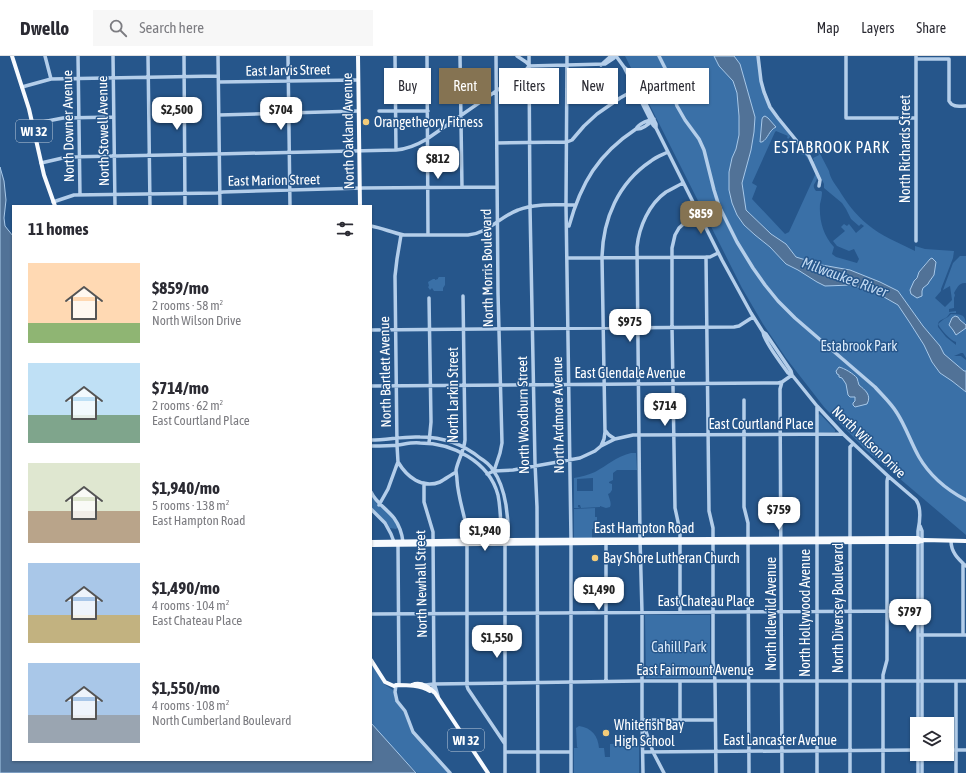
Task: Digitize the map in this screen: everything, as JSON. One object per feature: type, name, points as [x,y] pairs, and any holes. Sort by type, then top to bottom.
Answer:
[{"type":"main road","name":"WI 32","points":[[12,56],[32,124],[44,175],[54,204]]},
{"type":"main road","name":"North Oakland Avenue","points":[[358,56],[360,205]]},
{"type":"main road","name":"East Hampton Road","points":[[372,542],[467,543],[781,540],[966,541]]},
{"type":"main road","name":"East Hampton Road","points":[[372,545],[433,543]]},
{"type":"main road","points":[[372,662],[387,684],[393,686],[398,685]]},
{"type":"main road","name":"East Fairmount Avenue","points":[[398,685],[422,685]]},
{"type":"main road","name":"WI 32","points":[[422,685],[435,694],[488,773]]},
{"type":"street","points":[[45,56],[50,79]]},
{"type":"street","name":"North Downer Avenue","points":[[78,56],[80,195]]},
{"type":"street","name":"North Stowell Avenue","points":[[113,56],[115,205]]},
{"type":"street","points":[[148,56],[150,205]]},
{"type":"street","points":[[184,56],[185,205]]},
{"type":"street","points":[[218,56],[220,205]]},
{"type":"street","points":[[288,56],[290,205]]},
{"type":"street","points":[[395,56],[396,150]]},
{"type":"street","points":[[427,56],[428,235]]},
{"type":"street","points":[[460,56],[462,187]]},
{"type":"street","name":"North Morris Boulevard","points":[[494,470],[502,443],[497,222],[496,56]]},
{"type":"street","points":[[517,56],[529,66]]},
{"type":"street","name":"North Woodburn Street","points":[[529,56],[530,207],[538,613],[538,773]]},
{"type":"street","name":"North Ardmore Avenue","points":[[567,56],[566,205],[571,542],[571,773]]},
{"type":"street","points":[[601,65],[611,56]]},
{"type":"street","points":[[41,163],[67,157],[407,149],[427,140],[525,71],[529,66],[601,65],[608,63],[615,56]]},
{"type":"street","name":"North Wilson Drive","points":[[615,56],[626,68]]},
{"type":"street","points":[[659,56],[666,70],[677,106],[704,150],[719,206],[745,255],[761,279],[778,301],[795,318],[870,383],[886,399],[896,412],[920,458],[928,470],[938,482],[966,500]]},
{"type":"street","points":[[758,56],[761,81],[770,107],[809,156],[820,180],[819,186]]},
{"type":"street","points":[[846,56],[846,118],[916,118]]},
{"type":"street","points":[[916,57],[949,59],[951,104],[953,106],[966,106]]},
{"type":"street","name":"North Richards Street","points":[[916,57],[916,241]]},
{"type":"street","points":[[22,87],[50,79],[218,76]]},
{"type":"street","name":"East Jarvis Street","points":[[219,82],[358,80]]},
{"type":"street","points":[[497,143],[567,142],[572,140],[597,114],[626,95]]},
{"type":"street","name":"North Wilson Drive","points":[[644,104],[656,125],[656,128],[718,253],[753,317],[791,371],[792,376],[843,434],[919,504],[920,681]]},
{"type":"street","points":[[379,111],[428,111]]},
{"type":"street","points":[[219,115],[358,112]]},
{"type":"street","points":[[32,124],[63,118],[114,117]]},
{"type":"street","points":[[567,231],[574,206],[586,180],[602,158],[617,143],[636,129],[637,126],[652,120]]},
{"type":"street","points":[[601,446],[604,438],[602,258],[603,238],[606,224],[618,195],[628,181],[651,161],[668,152]]},
{"type":"street","points":[[643,773],[637,247],[641,228],[648,213],[657,200],[663,194],[683,183]]},
{"type":"street","name":"East Marion Street","points":[[54,204],[71,195],[497,187]]},
{"type":"street","points":[[372,226],[401,234],[473,234],[486,230],[518,210],[530,207],[574,206]]},
{"type":"street","points":[[680,612],[680,531],[675,508],[672,257],[673,241],[679,228],[689,219],[699,214]]},
{"type":"street","name":"North Bartlett Avenue","points":[[380,504],[388,489],[398,462],[394,276],[401,234]]},
{"type":"street","points":[[567,258],[710,257],[718,253]]},
{"type":"street","points":[[706,257],[709,511],[713,528],[713,661],[715,681],[716,773]]},
{"type":"street","name":"North Larkin Street","points":[[463,296],[465,440],[456,472],[458,491],[467,530],[467,683],[468,689],[505,744]]},
{"type":"street","points":[[429,298],[431,422],[429,443]]},
{"type":"street","points":[[372,330],[737,326],[753,317]]},
{"type":"street","name":"East Glendale Avenue","points":[[372,386],[778,383],[792,376]]},
{"type":"street","name":"North Idlewild Avenue","points":[[782,382],[780,389],[782,773]]},
{"type":"street","points":[[744,400],[744,507],[748,528],[749,773]]},
{"type":"street","name":"North Hollywood Avenue","points":[[817,406],[817,773]]},
{"type":"street","points":[[604,429],[615,439]]},
{"type":"street","name":"East Courtland Place","points":[[494,470],[514,470],[580,458],[589,455],[601,446],[615,439],[639,435],[843,434]]},
{"type":"street","points":[[372,440],[418,436],[430,437],[442,439],[464,447],[475,454],[494,470],[504,492],[507,516],[504,542]]},
{"type":"street","points":[[372,446],[418,442],[450,448],[476,462],[494,484],[497,494],[504,542],[505,773]]},
{"type":"street","name":"North Diversey Boulevard","points":[[850,773],[849,540],[850,447],[853,444]]},
{"type":"street","points":[[398,462],[404,472],[414,480],[424,483],[430,484],[439,482],[456,472]]},
{"type":"street","points":[[487,474],[494,470]]},
{"type":"street","points":[[883,773],[883,681],[887,660],[888,611],[888,476]]},
{"type":"street","name":"North Newhall Street","points":[[424,483],[424,502],[433,532],[433,685],[435,694]]},
{"type":"street","points":[[372,494],[375,499],[396,521],[400,529],[403,542],[398,545]]},
{"type":"street","points":[[372,510],[385,523],[391,534],[393,542],[398,545]]},
{"type":"street","points":[[606,541],[606,682]]},
{"type":"street","points":[[920,635],[964,635],[964,564],[954,553],[951,546],[951,541]]},
{"type":"street","points":[[398,545],[398,685],[395,692],[397,701],[405,711],[413,732],[450,773]]},
{"type":"street","name":"East Chateau Place","points":[[372,614],[920,611]]},
{"type":"street","name":"East Fairmount Avenue","points":[[422,685],[642,681],[966,681]]},
{"type":"street","points":[[918,717],[920,681]]},
{"type":"street","points":[[920,681],[922,717]]},
{"type":"street","points":[[956,681],[956,773]]},
{"type":"street","points":[[680,682],[680,720]]},
{"type":"street","name":"North Newhall Street","points":[[434,684],[435,694]]},
{"type":"street","points":[[642,720],[716,720]]},
{"type":"street","points":[[642,720],[653,752],[664,773]]},
{"type":"street","name":"East Lancaster Avenue","points":[[643,752],[910,750]]},
{"type":"street","points":[[956,750],[966,750]]},
{"type":"street","points":[[505,752],[571,752]]},
{"type":"street","points":[[918,761],[918,773]]},
{"type":"street","points":[[922,761],[922,773]]},
{"type":"green space","name":"Estabrook Park","points":[[625,56],[714,56],[719,66],[733,81],[737,93],[739,135],[729,172],[729,190],[737,215],[744,225],[770,247],[786,264],[841,286],[852,285],[877,293],[898,305],[940,373],[966,392],[966,535],[866,450],[824,407],[786,358],[763,324],[742,288],[649,104],[709,104],[709,68],[631,68]]},
{"type":"green space","points":[[734,56],[757,56],[763,95],[789,133],[790,137],[788,139],[788,136],[776,131],[775,132],[752,183],[757,186],[752,199],[785,234],[789,232],[815,175],[808,159],[804,154],[801,154],[805,153],[817,176],[814,189],[822,192],[820,216],[824,232],[834,247],[832,254],[836,257],[857,263],[859,259],[854,249],[849,251],[837,246],[833,241],[845,231],[841,227],[844,224],[847,226],[849,224],[856,233],[864,226],[861,224],[859,226],[851,219],[842,203],[824,188],[824,184],[813,161],[813,158],[819,155],[814,146],[815,144],[832,179],[845,199],[859,217],[872,228],[890,239],[915,251],[915,246],[925,249],[954,251],[953,258],[941,291],[935,298],[945,307],[952,300],[950,286],[943,290],[953,263],[960,256],[966,256],[966,283],[962,283],[957,287],[954,293],[954,308],[949,309],[949,312],[956,311],[956,313],[950,313],[938,324],[951,314],[962,315],[965,318],[966,325],[958,317],[952,318],[949,325],[956,335],[966,328],[966,358],[963,353],[954,356],[961,356],[966,360],[966,371],[964,372],[944,354],[940,346],[923,326],[898,291],[850,270],[822,265],[796,257],[786,244],[771,234],[746,210],[742,183],[751,150],[755,117],[740,64]],"holes":[[[763,117],[766,117],[775,127],[771,129],[764,141],[760,137]],[[932,258],[936,262],[934,275],[922,291],[914,281],[924,266]],[[938,324],[943,332],[956,342],[956,345],[946,337],[938,327]]]},
{"type":"green space","points":[[439,277],[445,277],[443,291],[434,291],[432,288],[430,290],[428,287],[428,282],[433,279],[438,279]]},
{"type":"green space","points":[[819,414],[835,430],[835,432],[818,432]]},
{"type":"green space","points":[[636,453],[637,470],[617,470],[613,473],[613,480],[609,482],[612,484],[612,490],[608,494],[611,502],[610,507],[606,508],[600,506],[581,508],[580,505],[578,505],[580,508],[574,508],[574,478],[595,472],[625,455]],"holes":[[[593,478],[593,491],[577,491],[577,479]]]},
{"type":"green space","points":[[372,496],[377,504],[391,516],[398,527],[396,529],[390,528],[372,508]]},
{"type":"green space","points":[[595,508],[597,529],[592,529],[592,538],[574,538],[574,509]]},
{"type":"green space","name":"Cahill Park","points":[[645,615],[710,615],[710,663],[712,678],[646,678]]},
{"type":"green space","points":[[372,665],[384,684],[393,690],[395,700],[404,713],[412,734],[448,773],[417,773],[372,725]]},
{"type":"green space","points":[[579,726],[584,727],[594,733],[599,748],[604,748],[605,757],[610,757],[610,744],[633,743],[639,745],[639,773],[574,773],[574,748],[578,748],[576,728]]},
{"type":"water","name":"Milwaukee River","points":[[714,56],[734,56],[740,64],[755,117],[751,150],[742,183],[746,210],[771,234],[786,244],[796,257],[822,265],[850,270],[898,291],[923,326],[940,346],[944,354],[964,371],[966,371],[966,392],[940,373],[898,305],[877,293],[852,285],[825,286],[817,282],[786,264],[770,247],[744,225],[737,215],[729,190],[729,172],[739,135],[737,93],[733,81],[719,66]]},
{"type":"water","points":[[765,116],[776,127],[764,141],[760,142],[762,119]]},
{"type":"water","points":[[0,167],[4,181],[6,200],[4,218],[5,226],[12,235],[12,761],[372,761],[372,724],[416,773],[0,773]]},
{"type":"water","points":[[932,258],[936,262],[934,275],[928,284],[923,288],[922,296],[917,298],[911,294],[910,290],[919,272]]},
{"type":"water","points":[[955,316],[966,325],[966,328],[956,335],[949,325],[952,318]]},
{"type":"water","points":[[839,367],[849,371],[857,378],[859,385],[868,395],[869,398],[867,404],[855,407],[853,405],[855,397],[850,397],[848,395],[846,384],[842,378],[839,377],[836,371]]},
{"type":"place","name":"Orangetheory Fitness","points":[[366,122]]},
{"type":"place","name":"Bay Shore Lutheran Church","points":[[595,558]]},
{"type":"place","name":"Whitefish Bay High School","points":[[606,733]]},
{"type":"district","name":"ESTABROOK PARK","points":[[832,147]]}]
